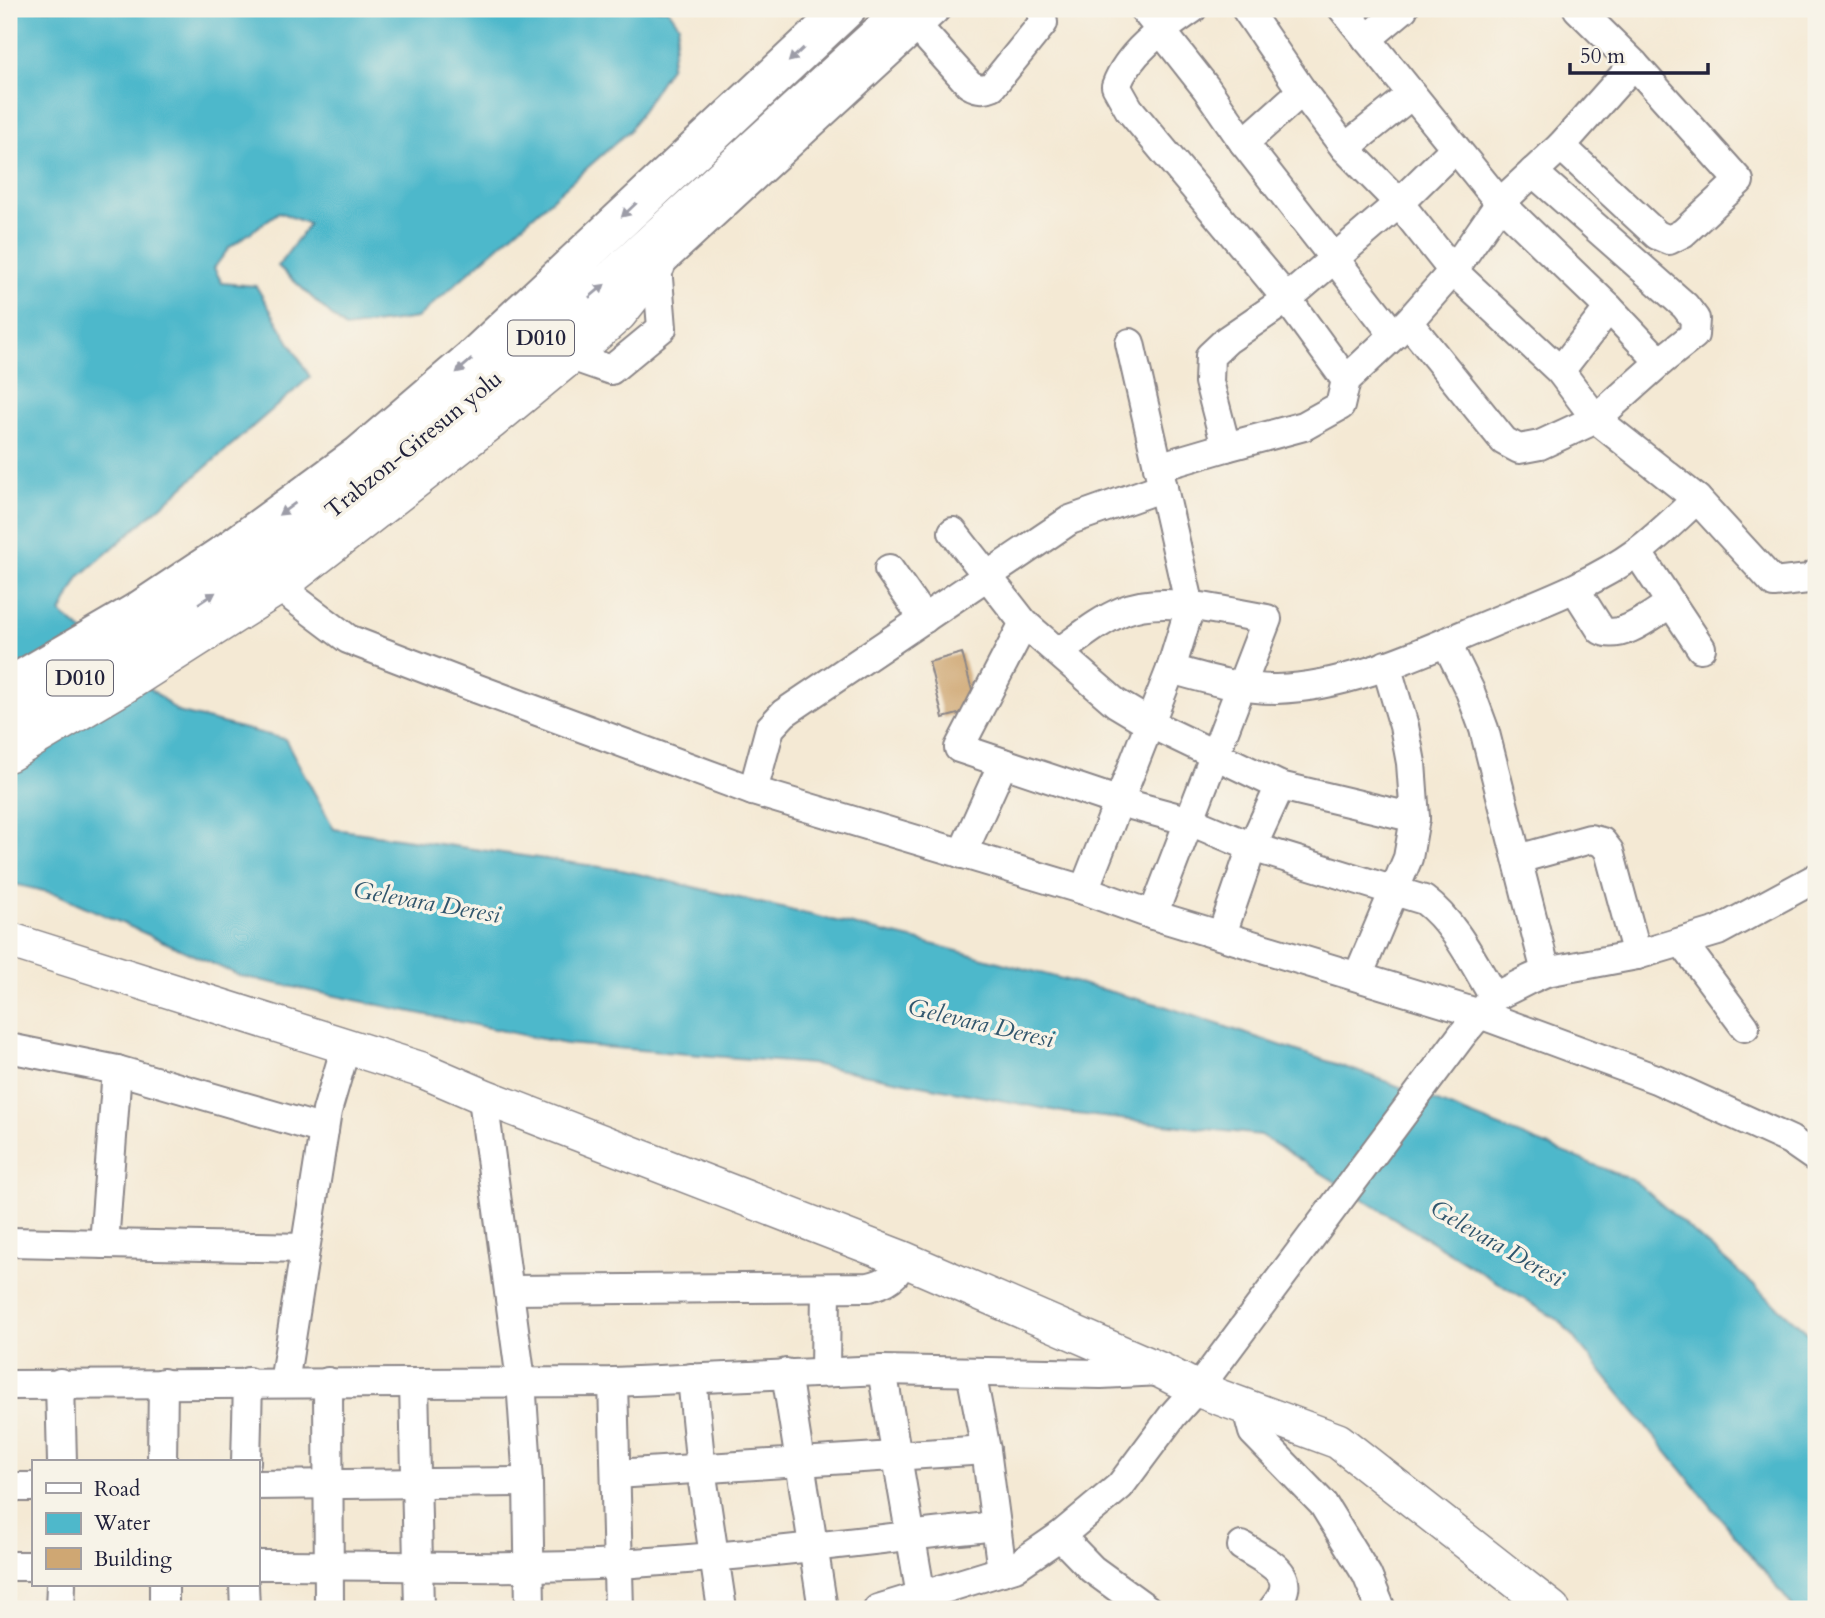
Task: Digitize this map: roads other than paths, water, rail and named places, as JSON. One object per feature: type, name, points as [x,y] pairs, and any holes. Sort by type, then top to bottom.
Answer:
[{"type":"highway","name":"Trabzon-Giresun yolu","points":[[9,687],[152,636],[229,551],[360,456],[470,361],[846,9]]},
{"type":"highway","name":"Trabzon-Giresun yolu","points":[[9,719],[152,636],[348,500],[616,276],[655,253],[920,14]]},
{"type":"main road","points":[[9,754],[152,636],[279,587],[491,422],[619,314],[655,253]]},
{"type":"main road","points":[[9,940],[422,1070],[903,1259],[1162,1371],[1202,1384],[1249,1408],[1338,1441],[1552,1609]]},
{"type":"street","points":[[920,14],[969,85],[985,89],[992,86],[1043,23],[1041,9]]},
{"type":"street","points":[[1192,9],[1152,19],[1123,68],[1116,86],[1129,110],[1287,299],[1346,380]]},
{"type":"street","points":[[1246,9],[1345,148],[1399,203],[1453,271],[1560,371],[1597,419],[1698,499],[1774,583],[1808,579],[1816,574]]},
{"type":"street","points":[[1343,9],[1500,203],[1609,308],[1660,362]]},
{"type":"street","points":[[1367,39],[1403,9]]},
{"type":"street","points":[[1561,146],[1657,235],[1669,240],[1683,233],[1739,181],[1634,64],[1578,9]]},
{"type":"street","points":[[1152,19],[1206,88],[1244,143],[1335,257],[1504,442],[1518,449],[1540,445],[1597,419],[1693,335],[1695,320],[1685,306],[1533,172]]},
{"type":"street","points":[[753,791],[770,728],[784,713],[1070,520],[1226,447],[1304,426],[1340,406],[1346,380],[1401,329],[1453,271],[1500,203],[1561,146],[1634,64]]},
{"type":"street","points":[[1244,143],[1302,91]]},
{"type":"street","points":[[1345,148],[1411,95]]},
{"type":"street","points":[[1226,447],[1209,382],[1210,356],[1227,340],[1287,299],[1399,203],[1455,148]]},
{"type":"street","points":[[1560,371],[1609,308]]},
{"type":"street","points":[[1084,890],[1151,724],[1190,607],[1130,343]]},
{"type":"street","points":[[1171,669],[1241,688],[1276,689],[1314,685],[1386,665],[1576,589],[1637,552],[1698,499]]},
{"type":"street","points":[[953,532],[1024,623],[1116,703],[1151,724],[1280,786],[1415,817]]},
{"type":"street","points":[[1637,552],[1701,648]]},
{"type":"street","points":[[889,569],[924,619]]},
{"type":"street","points":[[279,587],[348,639],[753,791],[1084,890],[1153,915],[1479,1015],[1656,1079],[1790,1140],[1816,1158]]},
{"type":"street","points":[[1576,589],[1601,630],[1608,634],[1620,633],[1671,603]]},
{"type":"street","points":[[1059,652],[1106,619],[1145,605],[1173,603],[1267,619],[1153,915]]},
{"type":"street","points":[[1024,623],[958,748],[1120,802],[1190,821],[1252,847],[1424,900],[1436,909],[1450,926],[1479,1015]]},
{"type":"street","points":[[1446,642],[1470,691],[1484,729],[1546,972]]},
{"type":"street","points":[[1358,976],[1408,858],[1415,817],[1411,763],[1404,726],[1386,665]]},
{"type":"street","points":[[962,854],[1003,763]]},
{"type":"street","points":[[1222,934],[1252,847],[1280,786]]},
{"type":"street","points":[[1518,859],[1590,839],[1602,842],[1609,851],[1637,956]]},
{"type":"street","points":[[878,1609],[1015,1567],[1060,1536],[1120,1486],[1173,1415],[1202,1384],[1479,1015],[1546,972],[1637,956],[1718,931],[1816,878]]},
{"type":"street","points":[[1682,942],[1745,1027]]},
{"type":"street","points":[[284,1382],[324,1130],[346,1046]]},
{"type":"street","points":[[9,1048],[117,1070],[324,1130]]},
{"type":"street","points":[[104,1244],[117,1070]]},
{"type":"street","points":[[485,1097],[484,1106],[521,1381],[528,1482],[530,1609]]},
{"type":"street","points":[[9,1242],[304,1248]]},
{"type":"street","points":[[509,1290],[877,1285],[896,1273],[903,1259]]},
{"type":"street","points":[[825,1372],[826,1287]]},
{"type":"street","points":[[9,1385],[613,1382],[882,1370],[1101,1374],[1162,1371]]},
{"type":"street","points":[[882,1370],[921,1596]]},
{"type":"street","points":[[971,1372],[986,1450],[1002,1571]]},
{"type":"street","points":[[786,1373],[823,1609]]},
{"type":"street","points":[[692,1378],[701,1469],[722,1609]]},
{"type":"street","points":[[246,1460],[248,1382]]},
{"type":"street","points":[[328,1382],[329,1609]]},
{"type":"street","points":[[613,1382],[619,1609]]},
{"type":"street","points":[[60,1383],[62,1460]]},
{"type":"street","points":[[162,1460],[163,1383]]},
{"type":"street","points":[[414,1383],[419,1609]]},
{"type":"street","points":[[1249,1408],[1254,1432],[1323,1504],[1367,1575],[1381,1609]]},
{"type":"street","points":[[616,1474],[986,1450]]},
{"type":"street","points":[[259,1485],[528,1482]]},
{"type":"street","points":[[9,1487],[32,1487]]},
{"type":"street","points":[[259,1565],[530,1567],[618,1564],[996,1526]]},
{"type":"street","points":[[1060,1536],[1093,1569],[1147,1609]]},
{"type":"street","points":[[1242,1546],[1275,1567],[1284,1577],[1286,1591],[1273,1609]]},
{"type":"street","points":[[9,1566],[32,1566]]},
{"type":"street","points":[[60,1609],[61,1586]]},
{"type":"street","points":[[164,1586],[164,1609]]},
{"type":"street","points":[[244,1586],[245,1609]]},
{"type":"water","name":"Gelevara Deresi","points":[[9,9],[668,9],[679,25],[670,67],[629,131],[417,318],[345,328],[278,266],[309,224],[279,212],[229,248],[214,268],[222,283],[256,286],[310,377],[79,577],[61,613],[178,712],[285,739],[334,829],[622,870],[920,941],[1164,1006],[1380,1079],[1635,1181],[1816,1340],[1816,1609],[1795,1609],[1561,1322],[1260,1135],[1068,1113],[811,1064],[566,1044],[240,976],[57,894],[9,883]]}]
